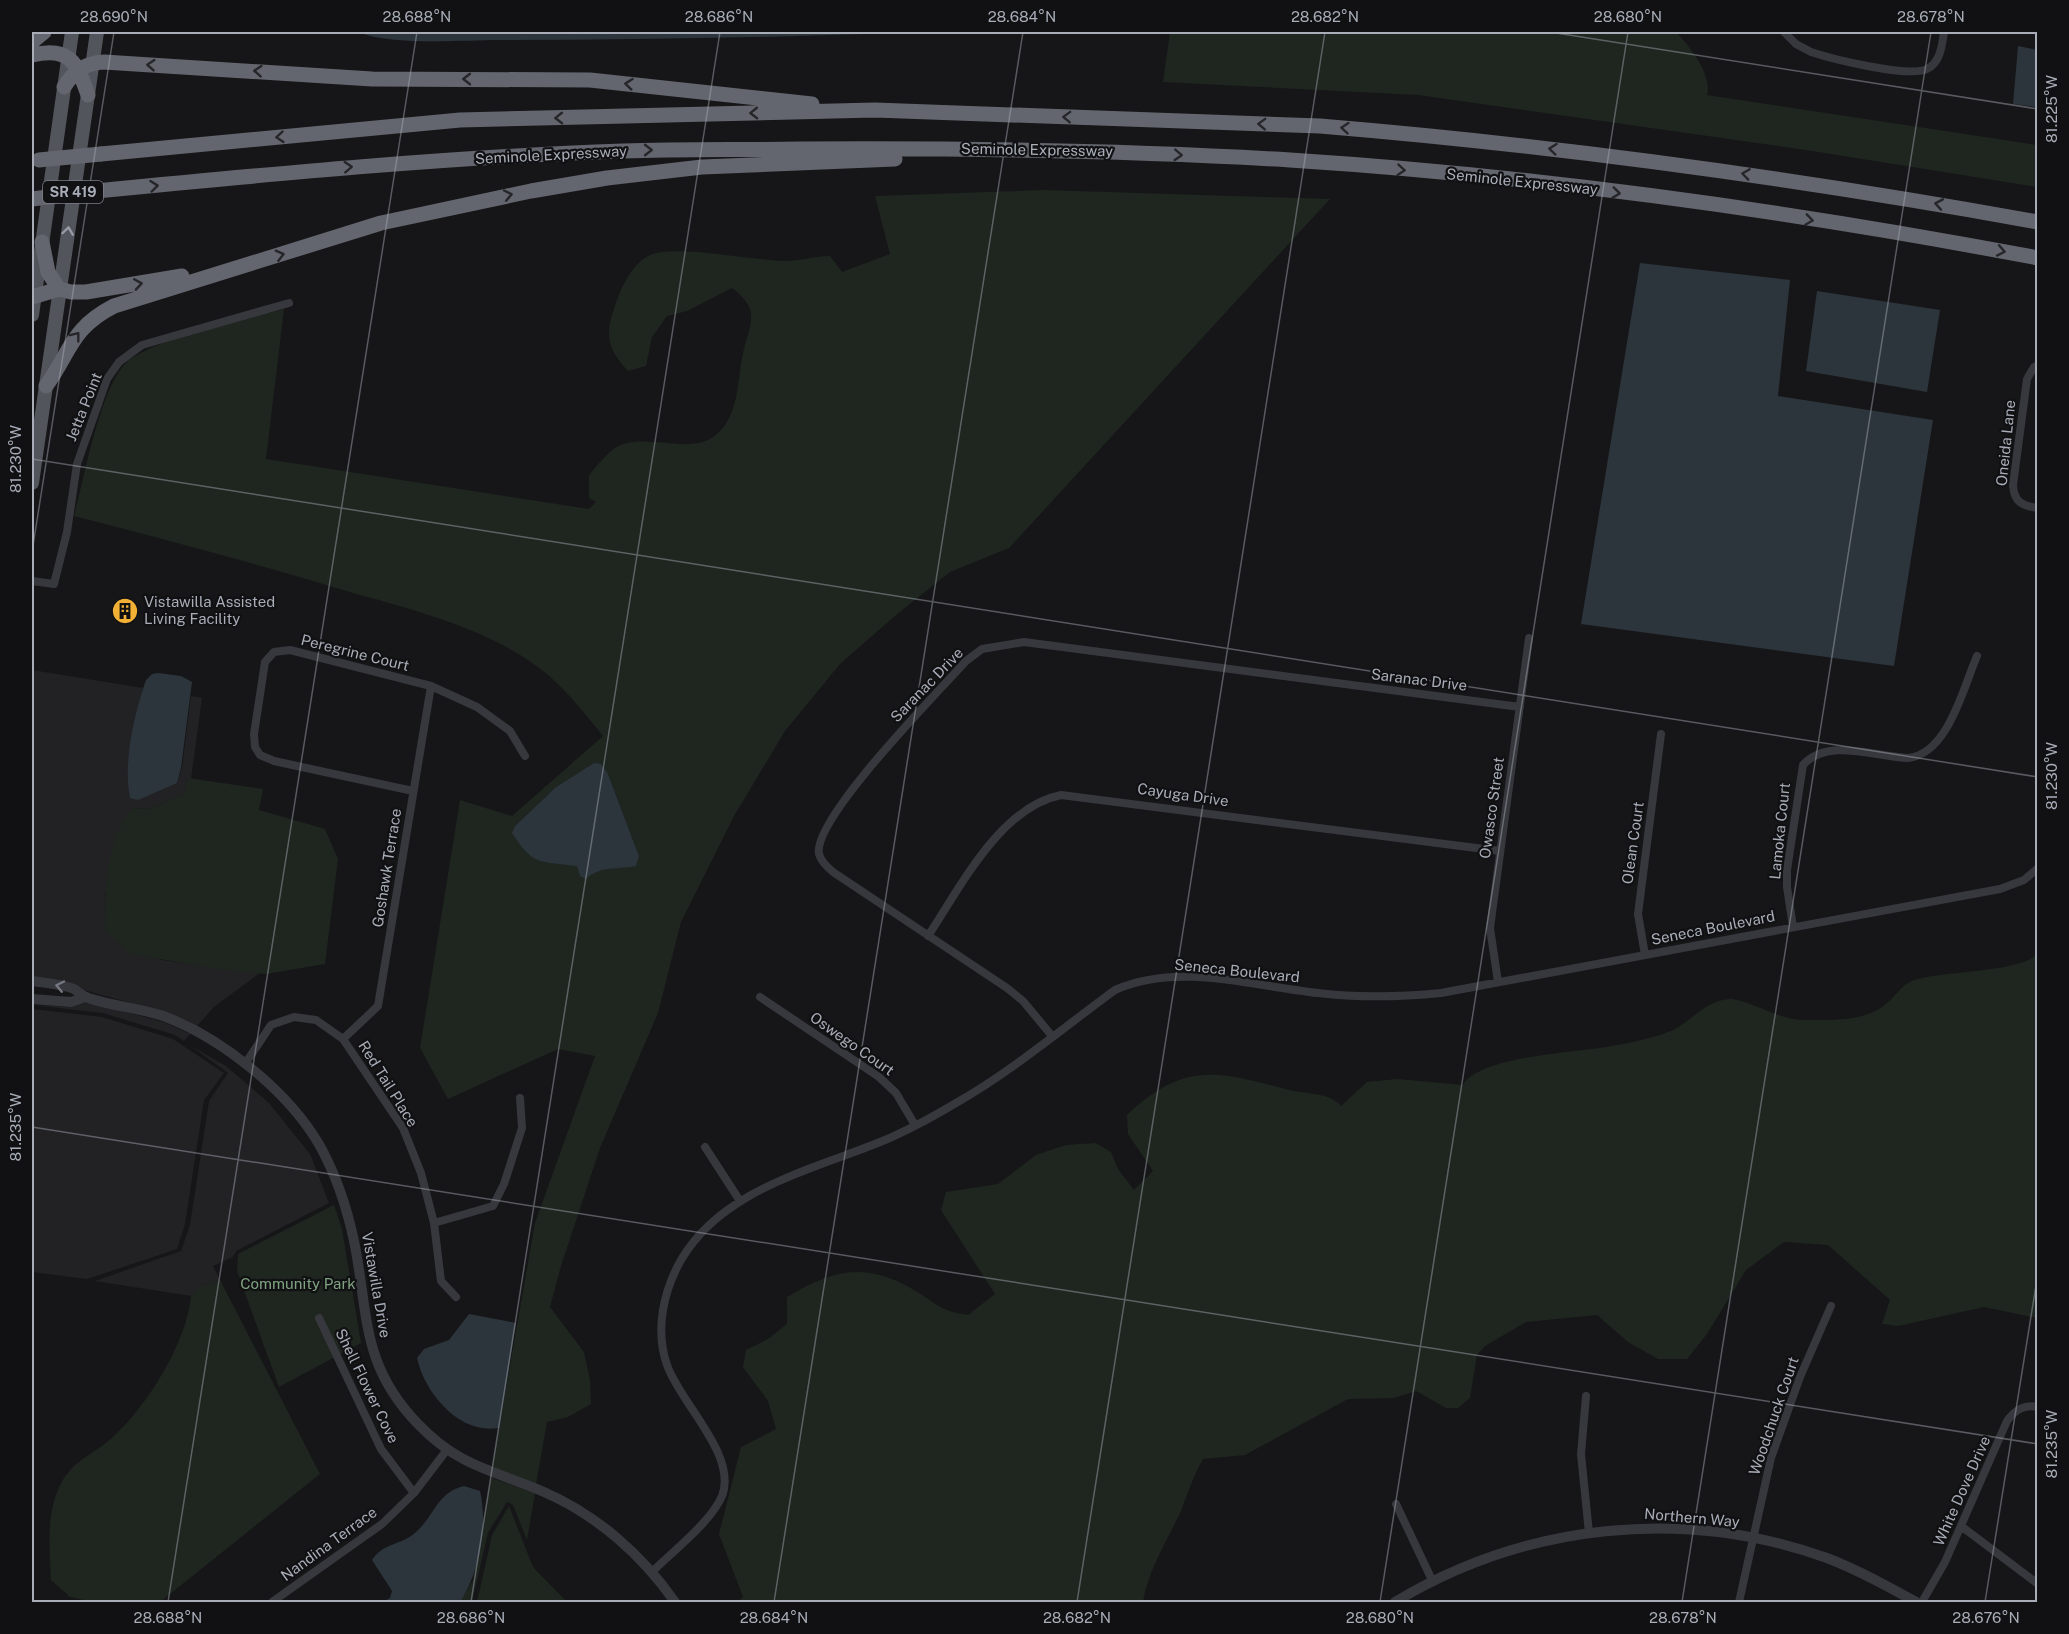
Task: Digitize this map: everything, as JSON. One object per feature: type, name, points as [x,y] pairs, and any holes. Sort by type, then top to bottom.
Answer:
[{"type":"highway","points":[[32,42],[44,32]]},
{"type":"highway","points":[[32,55],[55,52],[69,56],[86,66],[372,79],[591,80],[875,110]]},
{"type":"highway","points":[[64,87],[86,66]]},
{"type":"highway","points":[[86,66],[88,94]]},
{"type":"highway","points":[[35,161],[460,120],[875,110],[1320,126],[1371,130],[1598,154],[1834,186],[2037,222]]},
{"type":"highway","name":"Seminole Expressway","points":[[32,199],[324,168],[625,151],[990,148],[1119,152],[1343,164],[1676,200],[1854,226],[2037,258]]},
{"type":"highway","points":[[33,296],[59,289],[76,293],[118,288],[239,262],[251,262],[309,247],[317,248],[363,237],[433,218],[451,209],[563,185],[702,167],[896,159],[1088,158],[1119,152]]},
{"type":"highway","points":[[42,242],[48,272],[59,289]]},
{"type":"highway","points":[[46,386],[76,335],[107,310],[125,302],[241,268],[251,262]]},
{"type":"main road","name":"SR 419","points":[[32,315],[72,32]]},
{"type":"main road","points":[[86,66],[97,32]]},
{"type":"main road","name":"SR 419","points":[[59,289],[88,94]]},
{"type":"main road","points":[[32,483],[59,289]]},
{"type":"street","points":[[1784,32],[1796,44],[1811,52],[1909,72],[1928,69],[1935,62],[1944,32]]},
{"type":"street","name":"Jetta Point","points":[[32,581],[54,584],[67,532],[77,464],[107,380],[119,362],[142,345],[289,303]]},
{"type":"street","name":"Oneida Lane","points":[[2036,366],[2026,379],[2013,485],[2014,496],[2021,504],[2037,508]]},
{"type":"street","name":"Owasco Street","points":[[1498,982],[1490,928],[1529,638]]},
{"type":"street","name":"Saranac Drive","points":[[1052,1036],[1023,1001],[1007,988],[833,872],[824,864],[819,854],[820,843],[835,814],[876,758],[966,661],[982,649],[1024,642],[1520,706]]},
{"type":"street","name":"Peregrine Court","points":[[413,791],[274,761],[260,754],[255,747],[254,734],[265,662],[274,652],[290,650],[431,686],[477,707],[510,731],[525,756]]},
{"type":"street","name":"Lamoka Court","points":[[1793,927],[1787,870],[1803,765],[1811,756],[1822,750],[1908,758],[1918,757],[1930,751],[1944,733],[1977,656]]},
{"type":"street","name":"Goshawk Terrace","points":[[343,1039],[378,1006],[431,686]]},
{"type":"street","name":"Olean Court","points":[[1645,955],[1639,906],[1661,734]]},
{"type":"street","name":"Cayuga Drive","points":[[928,936],[1006,826],[1034,803],[1061,795],[1500,851]]},
{"type":"street","name":"Seneca Boulevard","points":[[652,1572],[709,1516],[722,1495],[724,1474],[719,1456],[677,1387],[667,1364],[663,1339],[664,1304],[668,1288],[694,1239],[740,1201],[764,1188],[915,1125],[958,1102],[1115,990],[1136,980],[1188,976],[1360,997],[1441,993],[2000,889],[2024,880],[2037,868]]},
{"type":"street","name":"Vistawilla Drive","points":[[32,981],[73,989],[86,997],[166,1017],[211,1040],[245,1064],[303,1121],[319,1145],[346,1208],[354,1243],[368,1340],[398,1400],[417,1424],[446,1450],[480,1469],[546,1493],[585,1515],[617,1538],[652,1572],[675,1602]]},
{"type":"street","name":"Vistawilla Drive","points":[[32,999],[70,1002],[86,997]]},
{"type":"street","name":"Oswego Court","points":[[760,997],[879,1077],[896,1093],[915,1125]]},
{"type":"street","name":"Red Tail Place","points":[[245,1064],[271,1025],[294,1017],[316,1020],[343,1039],[403,1128],[421,1173],[434,1223],[441,1281],[456,1297]]},
{"type":"street","points":[[434,1223],[493,1206],[504,1184],[522,1128],[520,1098]]},
{"type":"street","points":[[705,1147],[740,1201]]},
{"type":"street","name":"Woodchuck Court","points":[[1739,1602],[1762,1489],[1782,1423],[1831,1306]]},
{"type":"street","name":"Shell Flower Cove","points":[[319,1318],[381,1449],[414,1493]]},
{"type":"street","points":[[1586,1396],[1581,1454],[1589,1533]]},
{"type":"street","name":"White Dove Drive","points":[[1922,1602],[1941,1570],[2007,1421],[2015,1411],[2024,1407],[2037,1407]]},
{"type":"street","name":"Nandina Terrace","points":[[272,1602],[382,1524],[414,1493],[446,1450]]},
{"type":"street","points":[[1396,1504],[1432,1580]]},
{"type":"street","points":[[1961,1526],[2037,1584]]},
{"type":"street","name":"Northern Way","points":[[1395,1602],[1432,1580],[1507,1550],[1589,1533],[1643,1528],[1682,1529],[1752,1538],[1826,1558],[1856,1570],[1916,1602]]},
{"type":"shaded area","points":[[358,32],[868,32],[865,34],[728,38],[408,41]]},
{"type":"shaded area","points":[[2018,46],[2037,50],[2037,107],[2013,104]]},
{"type":"shaded area","points":[[1640,263],[1790,280],[1778,396],[1933,420],[1894,666],[1581,624]]},
{"type":"shaded area","points":[[1817,291],[1940,310],[1927,392],[1806,371]]},
{"type":"shaded area","points":[[32,670],[143,688],[129,759],[130,798],[177,783],[182,768],[191,696],[202,698],[191,779],[188,779],[184,794],[148,809],[133,808],[115,843],[105,895],[105,931],[161,960],[260,973],[215,1006],[196,1027],[168,1013],[32,976]]},
{"type":"shaded area","points":[[152,674],[181,676],[192,682],[181,768],[177,783],[138,800],[130,798],[128,784],[131,738],[146,680]]},
{"type":"shaded area","points":[[594,763],[601,764],[608,774],[639,856],[636,866],[603,870],[586,879],[580,876],[577,866],[546,862],[532,857],[512,833],[515,826],[556,787]]},
{"type":"shaded area","points":[[89,1002],[164,1022],[190,1034],[184,1041],[175,1035],[103,1013],[32,1005],[71,1007]]},
{"type":"shaded area","points":[[32,1009],[102,1017],[173,1039],[224,1073],[204,1100],[185,1224],[177,1249],[87,1279],[32,1272]]},
{"type":"shaded area","points":[[191,1046],[226,1066],[269,1103],[310,1154],[329,1203],[236,1251],[233,1257],[213,1266],[220,1280],[201,1287],[191,1296],[95,1281],[181,1251],[190,1225],[209,1101],[228,1073]]},
{"type":"shaded area","points":[[469,1314],[516,1323],[499,1428],[471,1425],[446,1409],[428,1385],[417,1358],[424,1349],[449,1340]]},
{"type":"shaded area","points":[[464,1486],[480,1491],[483,1534],[473,1576],[461,1601],[383,1602],[390,1598],[392,1591],[372,1560],[376,1554],[410,1537],[422,1526],[441,1499],[455,1489]]},
{"type":"green space","points":[[1170,32],[1315,32],[1323,35],[1331,32],[1676,32],[1699,61],[1707,79],[1707,95],[2037,145],[2037,187],[1806,150],[1418,95],[1163,82]]},
{"type":"green space","points":[[1044,190],[1330,199],[1009,548],[950,572],[896,615],[840,664],[785,731],[734,816],[681,922],[658,1013],[600,1148],[561,1266],[550,1307],[584,1352],[590,1380],[591,1404],[568,1417],[547,1422],[536,1484],[492,1468],[535,1223],[595,1056],[558,1049],[448,1099],[420,1048],[460,800],[512,816],[603,736],[548,675],[526,659],[477,633],[396,605],[175,542],[74,516],[94,436],[116,376],[136,355],[175,339],[284,309],[266,459],[589,509],[596,502],[589,498],[589,475],[606,456],[621,445],[642,441],[698,443],[710,439],[721,430],[730,416],[736,399],[742,357],[751,322],[750,309],[741,295],[732,288],[687,311],[667,316],[652,337],[646,366],[628,371],[616,357],[610,343],[609,327],[619,294],[626,279],[636,266],[648,256],[659,252],[675,251],[785,261],[830,256],[842,272],[890,254],[875,196]],"holes":[[[594,763],[608,774],[639,856],[624,868],[608,867],[580,876],[578,866],[515,826],[556,787]]]},
{"type":"green space","points":[[188,778],[263,789],[259,810],[325,829],[338,859],[325,964],[266,974],[224,970],[131,954],[105,931],[108,866],[117,834],[124,820],[133,808],[148,809],[184,794]]},
{"type":"green space","points":[[2037,954],[2037,1318],[1984,1307],[1898,1326],[1882,1324],[1890,1300],[1828,1245],[1784,1242],[1746,1270],[1707,1334],[1687,1359],[1658,1359],[1628,1342],[1597,1315],[1526,1322],[1485,1346],[1477,1355],[1470,1398],[1458,1408],[1446,1408],[1416,1391],[1394,1398],[1348,1399],[1245,1455],[1203,1459],[1154,1567],[1143,1602],[737,1602],[743,1597],[719,1534],[741,1447],[776,1429],[768,1401],[743,1367],[746,1350],[768,1339],[787,1324],[787,1297],[819,1280],[834,1275],[864,1272],[880,1275],[914,1290],[944,1309],[968,1315],[995,1294],[941,1210],[946,1192],[998,1184],[1036,1155],[1066,1145],[1096,1143],[1111,1152],[1118,1169],[1134,1190],[1153,1171],[1128,1134],[1127,1115],[1148,1097],[1168,1085],[1187,1078],[1206,1075],[1246,1079],[1325,1096],[1341,1106],[1367,1082],[1397,1079],[1463,1085],[1471,1076],[1502,1063],[1634,1042],[1658,1036],[1675,1029],[1707,1006],[1722,1000],[1746,1002],[1775,1014],[1795,1019],[1837,1020],[1859,1017],[1879,1009],[1904,986],[1913,981],[1930,976],[1999,968],[2028,960]]},
{"type":"green space","name":"Community Park","points":[[334,1205],[342,1229],[361,1343],[279,1387],[237,1271],[238,1254]]},
{"type":"green space","points":[[220,1280],[320,1474],[160,1602],[92,1602],[70,1597],[51,1580],[50,1523],[58,1490],[75,1465],[113,1437],[139,1408],[152,1391],[174,1353],[188,1314],[191,1296],[200,1287]]},
{"type":"green space","points":[[491,1478],[535,1493],[527,1540],[513,1505],[507,1502],[488,1533],[472,1602],[460,1602],[473,1580]]},
{"type":"green space","points":[[509,1506],[533,1567],[567,1602],[477,1602],[492,1535]]},
{"type":"place","name":"Vistawilla Assisted Living Facility","points":[[125,611]]}]
